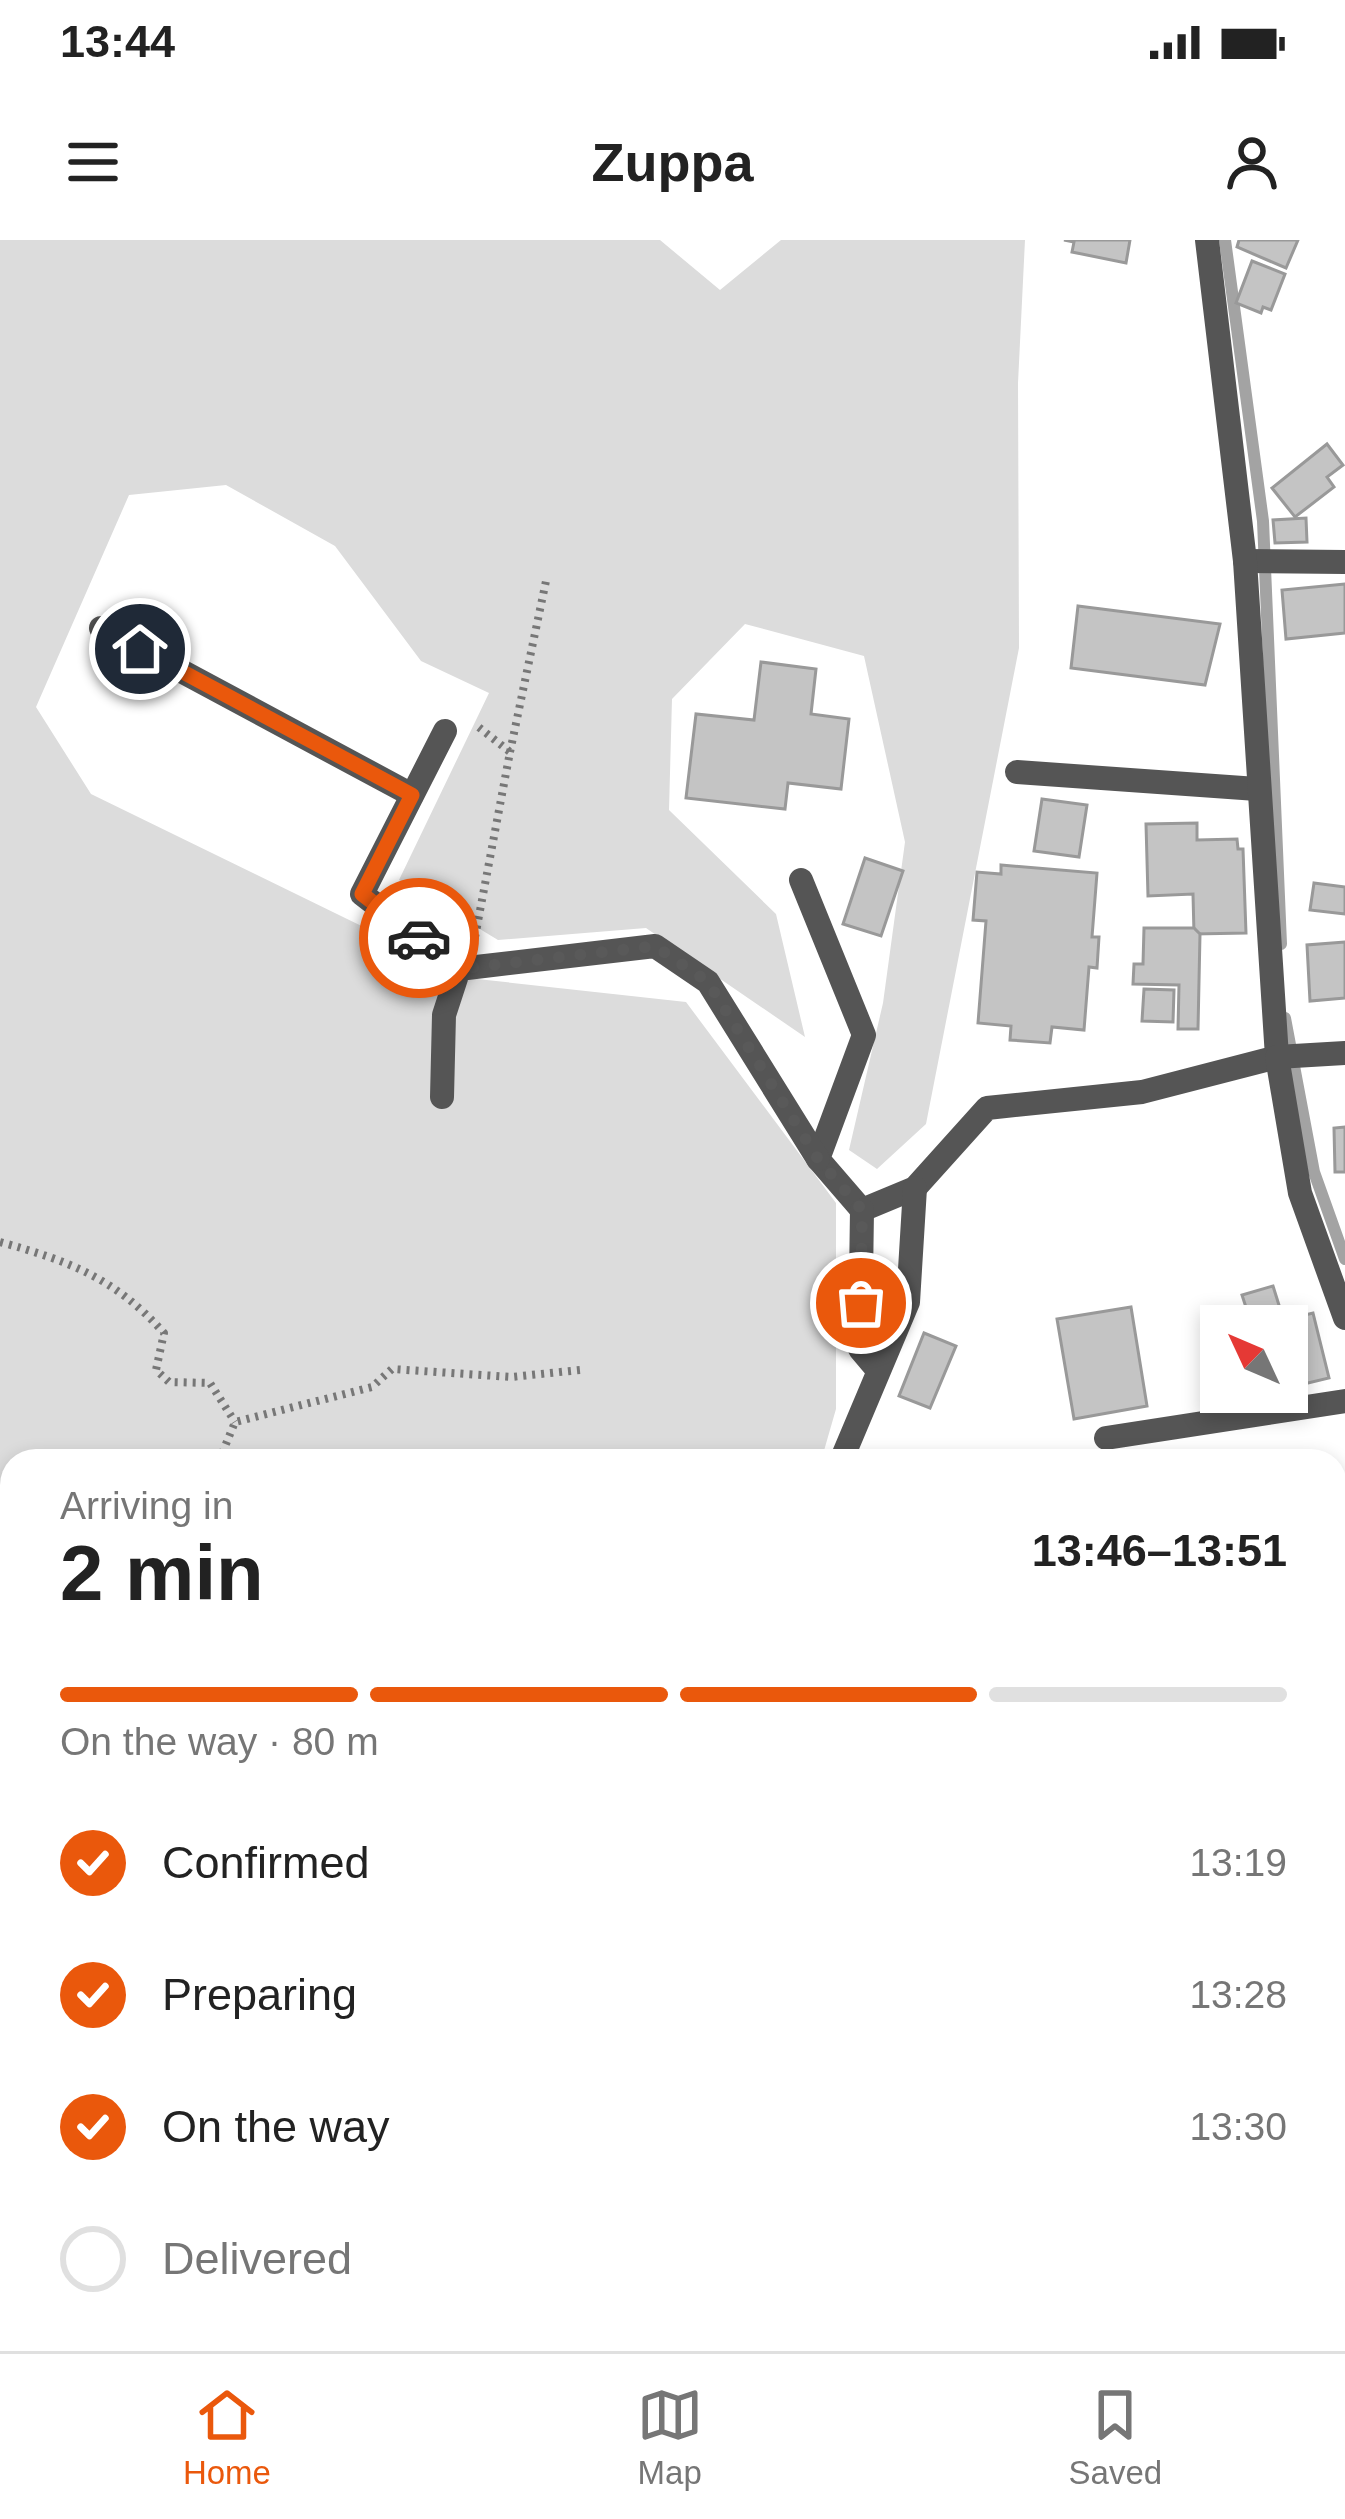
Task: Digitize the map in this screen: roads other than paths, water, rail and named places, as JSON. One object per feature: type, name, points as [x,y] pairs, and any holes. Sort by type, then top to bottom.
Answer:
[{"type":"street","points":[[1207,240],[1245,561],[1277,1057],[1300,1193],[1345,1318]]},
{"type":"street","points":[[1245,561],[1345,562]]},
{"type":"street","points":[[101,628],[412,795]]},
{"type":"street","points":[[455,723],[362,894],[464,969],[655,946],[708,982],[818,1159],[862,1210],[860,1349],[877,1368]]},
{"type":"street","points":[[1018,772],[1257,789]]},
{"type":"street","points":[[801,880],[864,1035],[818,1159]]},
{"type":"street","points":[[442,1097],[444,1015],[464,969]]},
{"type":"street","points":[[862,1210],[915,1188],[987,1108],[1142,1092],[1277,1057],[1345,1053]]},
{"type":"street","points":[[846,1449],[908,1302],[915,1188]]},
{"type":"street","points":[[1106,1438],[1345,1401]]},
{"type":"waterway","points":[[1225,240],[1263,521],[1281,944]]},
{"type":"waterway","points":[[1285,1018],[1314,1172],[1345,1259]]}]
